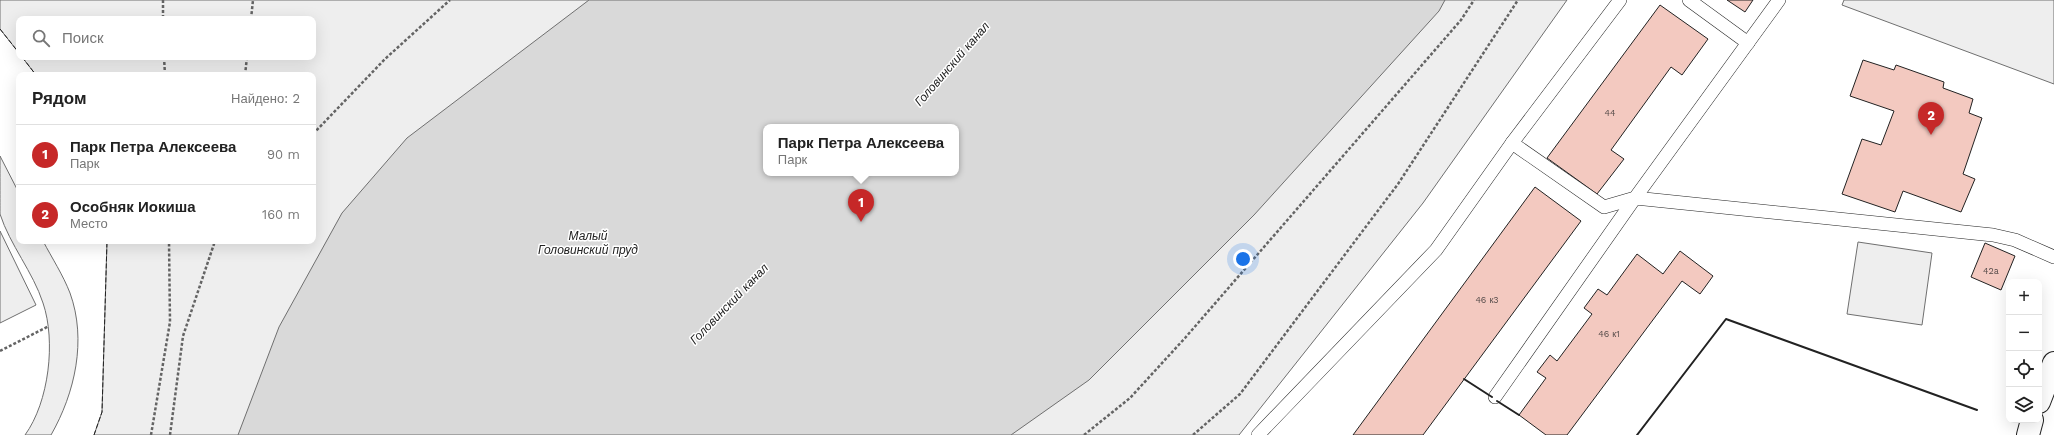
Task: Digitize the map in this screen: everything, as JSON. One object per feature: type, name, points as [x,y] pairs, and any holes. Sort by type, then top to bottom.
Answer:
[{"type":"street","points":[[2042,394],[2054,363]]},
{"type":"street","points":[[2028,435],[2031,423]]},
{"type":"lane","points":[[1258,435],[1436,250],[1512,143],[1620,0]]},
{"type":"lane","points":[[1688,0],[1748,43]]},
{"type":"lane","points":[[1496,397],[1635,198],[1779,0]]},
{"type":"lane","points":[[1512,143],[1604,207],[1635,198],[1993,235],[2015,240],[2054,257]]},
{"type":"path","points":[[163,0],[163,16]]},
{"type":"path","points":[[251,16],[254,0]]},
{"type":"path","points":[[316,131],[385,59],[450,0]]},
{"type":"path","points":[[1084,435],[1130,398],[1185,338],[1461,20],[1474,0]]},
{"type":"path","points":[[1194,435],[1240,394],[1398,184],[1518,0]]},
{"type":"path","points":[[164,60],[165,72]]},
{"type":"path","points":[[245,72],[247,60]]},
{"type":"path","points":[[151,435],[170,322],[169,244]]},
{"type":"path","points":[[170,435],[183,336],[214,244]]},
{"type":"path","points":[[0,351],[48,326]]},
{"type":"shaded area","name":"Малый Головинский пруд","points":[[0,0],[1567,0],[1423,203],[1239,435],[94,435],[102,412],[107,244],[316,244],[316,72],[34,72],[24,60],[316,60],[316,16],[16,16],[16,49],[0,29]]},
{"type":"shaded area","points":[[1844,0],[2054,0],[2054,84],[1842,5]]},
{"type":"shaded area","points":[[0,156],[16,187],[16,244],[45,244],[67,286],[75,311],[78,329],[76,366],[66,402],[51,435],[25,435],[40,406],[45,389],[48,371],[49,335],[47,318],[39,292],[4,225],[0,214]]},
{"type":"shaded area","points":[[0,231],[36,305],[0,323]]},
{"type":"shaded area","points":[[1858,242],[1932,253],[1922,325],[1847,314]]},
{"type":"water","name":"Малый Головинский пруд","points":[[589,0],[1445,0],[1439,11],[1254,215],[1089,380],[1011,435],[238,435],[279,327],[342,213],[407,138]]},
{"type":"building","points":[[1727,0],[1753,0],[1745,12]]},
{"type":"building","points":[[1660,5],[1708,39],[1682,75],[1671,67],[1611,150],[1624,159],[1597,194],[1547,158]]},
{"type":"building","points":[[1863,60],[1894,70],[1896,65],[1944,82],[1943,88],[1973,99],[1969,113],[1982,118],[1963,174],[1975,179],[1961,212],[1903,191],[1895,212],[1842,194],[1862,139],[1881,145],[1894,111],[1850,96]]},
{"type":"building","points":[[1535,187],[1581,221],[1423,435],[1353,435]]},
{"type":"building","points":[[1985,243],[2015,256],[2001,290],[1971,277]]},
{"type":"building","points":[[1680,251],[1713,276],[1700,294],[1682,281],[1567,435],[1546,435],[1519,415],[1546,378],[1537,372],[1550,355],[1557,361],[1592,314],[1584,308],[1598,289],[1607,295],[1637,254],[1663,274]]},
{"type":"fence","points":[[0,29],[16,49]]},
{"type":"fence","points":[[24,60],[34,72]]},
{"type":"fence","points":[[94,435],[102,412],[107,244]]},
{"type":"wall","points":[[1637,435],[1726,319],[1977,410]]},
{"type":"wall","points":[[1464,379],[1492,397]]},
{"type":"wall","points":[[1497,401],[1519,415]]},
{"type":"place","name":"Особняк Иокиша","points":[[1931,135]]},
{"type":"place","name":"Парк Петра Алексеева","points":[[861,222]]},
{"type":"water label","name":"Головинский канал","points":[[952,64]]},
{"type":"water label","name":"Головинский канал","points":[[729,304]]}]
